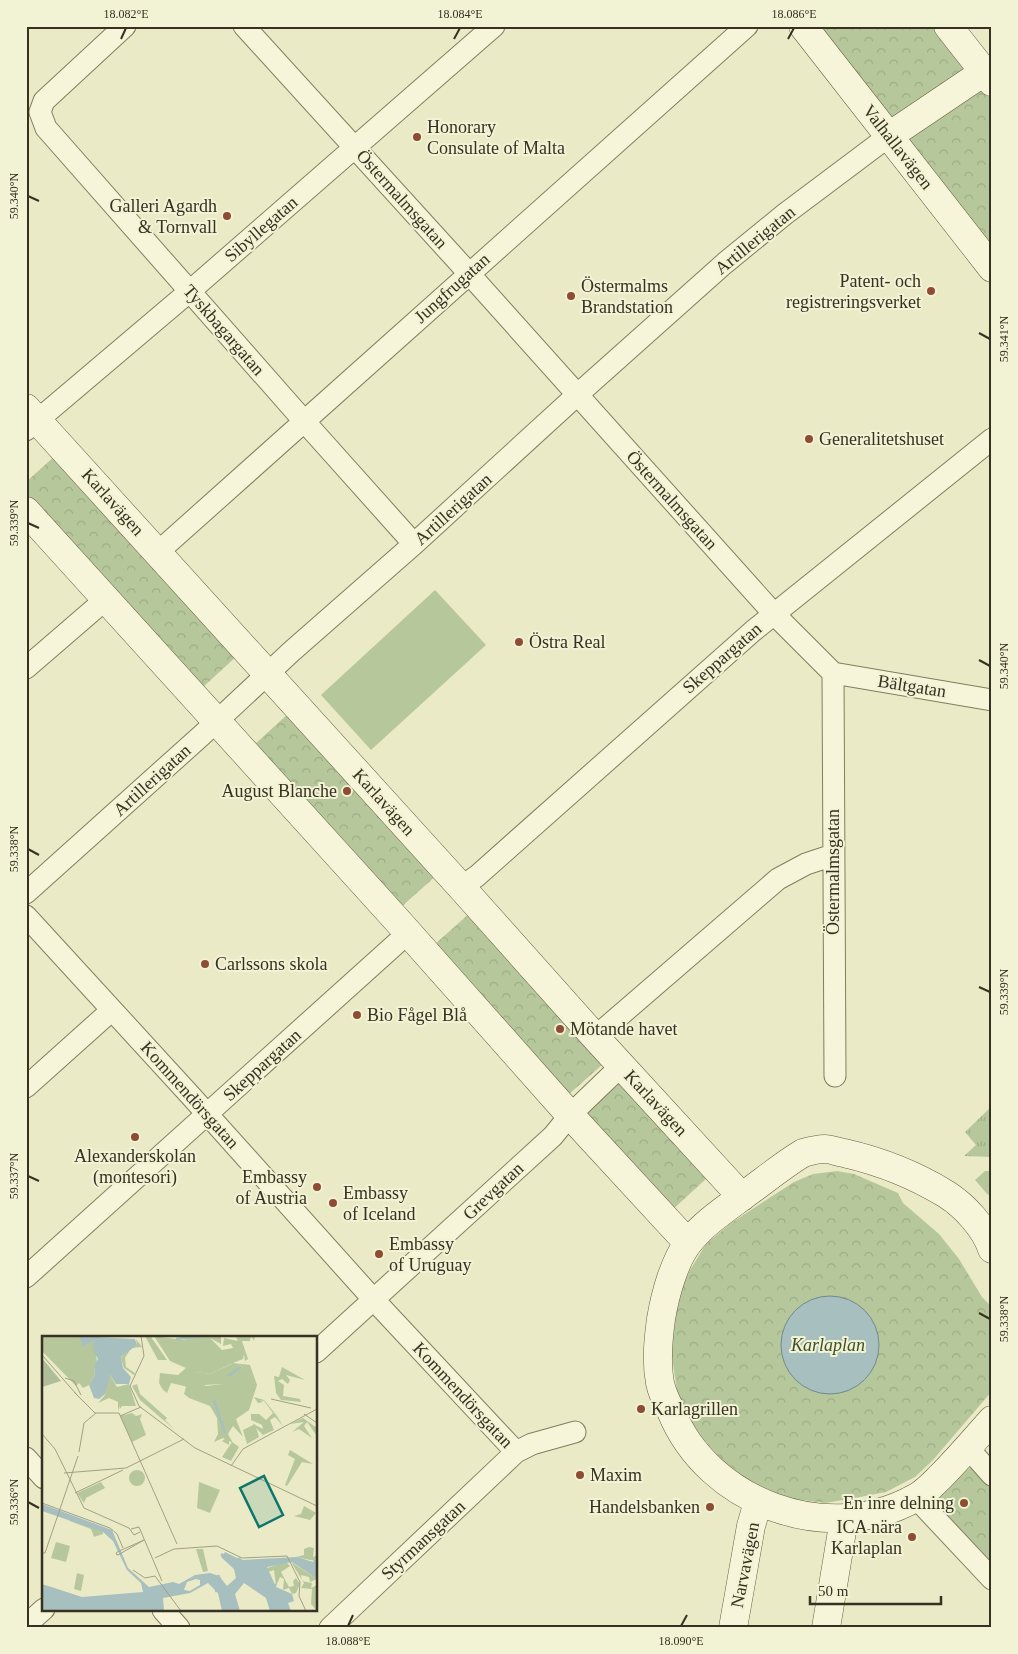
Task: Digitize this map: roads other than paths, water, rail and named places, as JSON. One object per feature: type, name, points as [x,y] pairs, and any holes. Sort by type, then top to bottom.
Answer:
[{"type":"street","name":"Tyskbagargatan","points":[[126,26],[44,101],[40,112],[46,128],[414,544]]},
{"type":"street","name":"Östermalmsgatan","points":[[244,26],[469,273],[774,614],[833,673],[835,1076]]},
{"type":"street","name":"Sibyllegatan","points":[[30,420],[190,291],[494,26]]},
{"type":"street","name":"Jungfrugatan","points":[[158,552],[747,26]]},
{"type":"street","name":"Valhallavägen","points":[[803,26],[992,268]]},
{"type":"street","points":[[889,136],[988,77],[948,26]]},
{"type":"street","name":"Artillerigatan","points":[[26,894],[725,263],[889,136]]},
{"type":"street","name":"Karlavägen","points":[[30,420],[158,552],[621,1066],[742,1197]]},
{"type":"street","name":"Skeppargatan","points":[[461,887],[477,876],[752,630],[992,439]]},
{"type":"street","points":[[26,511],[570,1115],[688,1243]]},
{"type":"street","points":[[26,668],[106,599]]},
{"type":"street","name":"Bältgatan","points":[[833,673],[992,700]]},
{"type":"street","points":[[595,1037],[778,879],[806,864],[833,855]]},
{"type":"street","name":"Kommendörsgatan","points":[[26,916],[374,1300],[516,1452]]},
{"type":"street","name":"Skeppargatan","points":[[26,1278],[408,933]]},
{"type":"street","points":[[26,1087],[112,1010]]},
{"type":"street","name":"Grevgatan","points":[[318,1350],[553,1136],[570,1115],[621,1066]]},
{"type":"street","points":[[992,1249],[989,1239],[978,1224],[947,1195],[918,1180],[875,1162],[826,1149],[815,1149],[803,1153],[742,1197],[714,1218],[688,1243],[677,1265],[664,1301],[658,1345],[660,1385],[675,1421],[691,1448],[712,1472],[758,1502],[810,1516],[844,1519],[871,1516],[916,1498],[929,1488],[968,1448],[992,1420]]},
{"type":"street","points":[[516,1452],[532,1444],[575,1432]]},
{"type":"street","points":[[968,1448],[992,1475]]},
{"type":"street","name":"Styrmansgatan","points":[[341,1624],[516,1452]]},
{"type":"street","points":[[26,1458],[42,1476]]},
{"type":"street","points":[[916,1498],[992,1579]]},
{"type":"street","name":"Narvavägen","points":[[733,1628],[751,1526],[758,1502]]},
{"type":"street","points":[[826,1628],[844,1519]]},
{"type":"street","points":[[26,1625],[42,1611]]},
{"type":"street","points":[[165,1612],[179,1628]]},
{"type":"water","points":[[830,1296],[849,1300],[864,1311],[875,1326],[879,1345],[875,1364],[864,1379],[849,1390],[830,1394],[811,1390],[796,1379],[785,1364],[781,1345],[785,1326],[796,1311],[811,1300]]},
{"type":"place","name":"Honorary Consulate of Malta","points":[[417,137]]},
{"type":"place","name":"Galleri Agardh & Tornvall","points":[[227,216]]},
{"type":"place","name":"Patent- och registreringsverket","points":[[931,291]]},
{"type":"place","name":"Östermalms Brandstation","points":[[571,296]]},
{"type":"place","name":"Generalitetshuset","points":[[809,439]]},
{"type":"place","name":"Östra Real","points":[[519,642]]},
{"type":"place","name":"August Blanche","points":[[347,791]]},
{"type":"place","name":"Carlssons skola","points":[[205,964]]},
{"type":"place","name":"Bio Fågel Blå","points":[[357,1015]]},
{"type":"place","name":"Mötande havet","points":[[560,1029]]},
{"type":"place","name":"Alexanderskolan (montesori)","points":[[135,1137]]},
{"type":"place","name":"Embassy of Austria","points":[[317,1187]]},
{"type":"place","name":"Embassy of Iceland","points":[[333,1203]]},
{"type":"place","name":"Embassy of Uruguay","points":[[379,1254]]},
{"type":"place","name":"Karlagrillen","points":[[641,1409]]},
{"type":"place","name":"Maxim","points":[[580,1475]]},
{"type":"place","name":"En inre delning","points":[[964,1503]]},
{"type":"place","name":"Handelsbanken","points":[[710,1507]]},
{"type":"place","name":"ICA nära Karlaplan","points":[[912,1537]]},
{"type":"park label","name":"Karlaplan","points":[[828,1345]]}]
